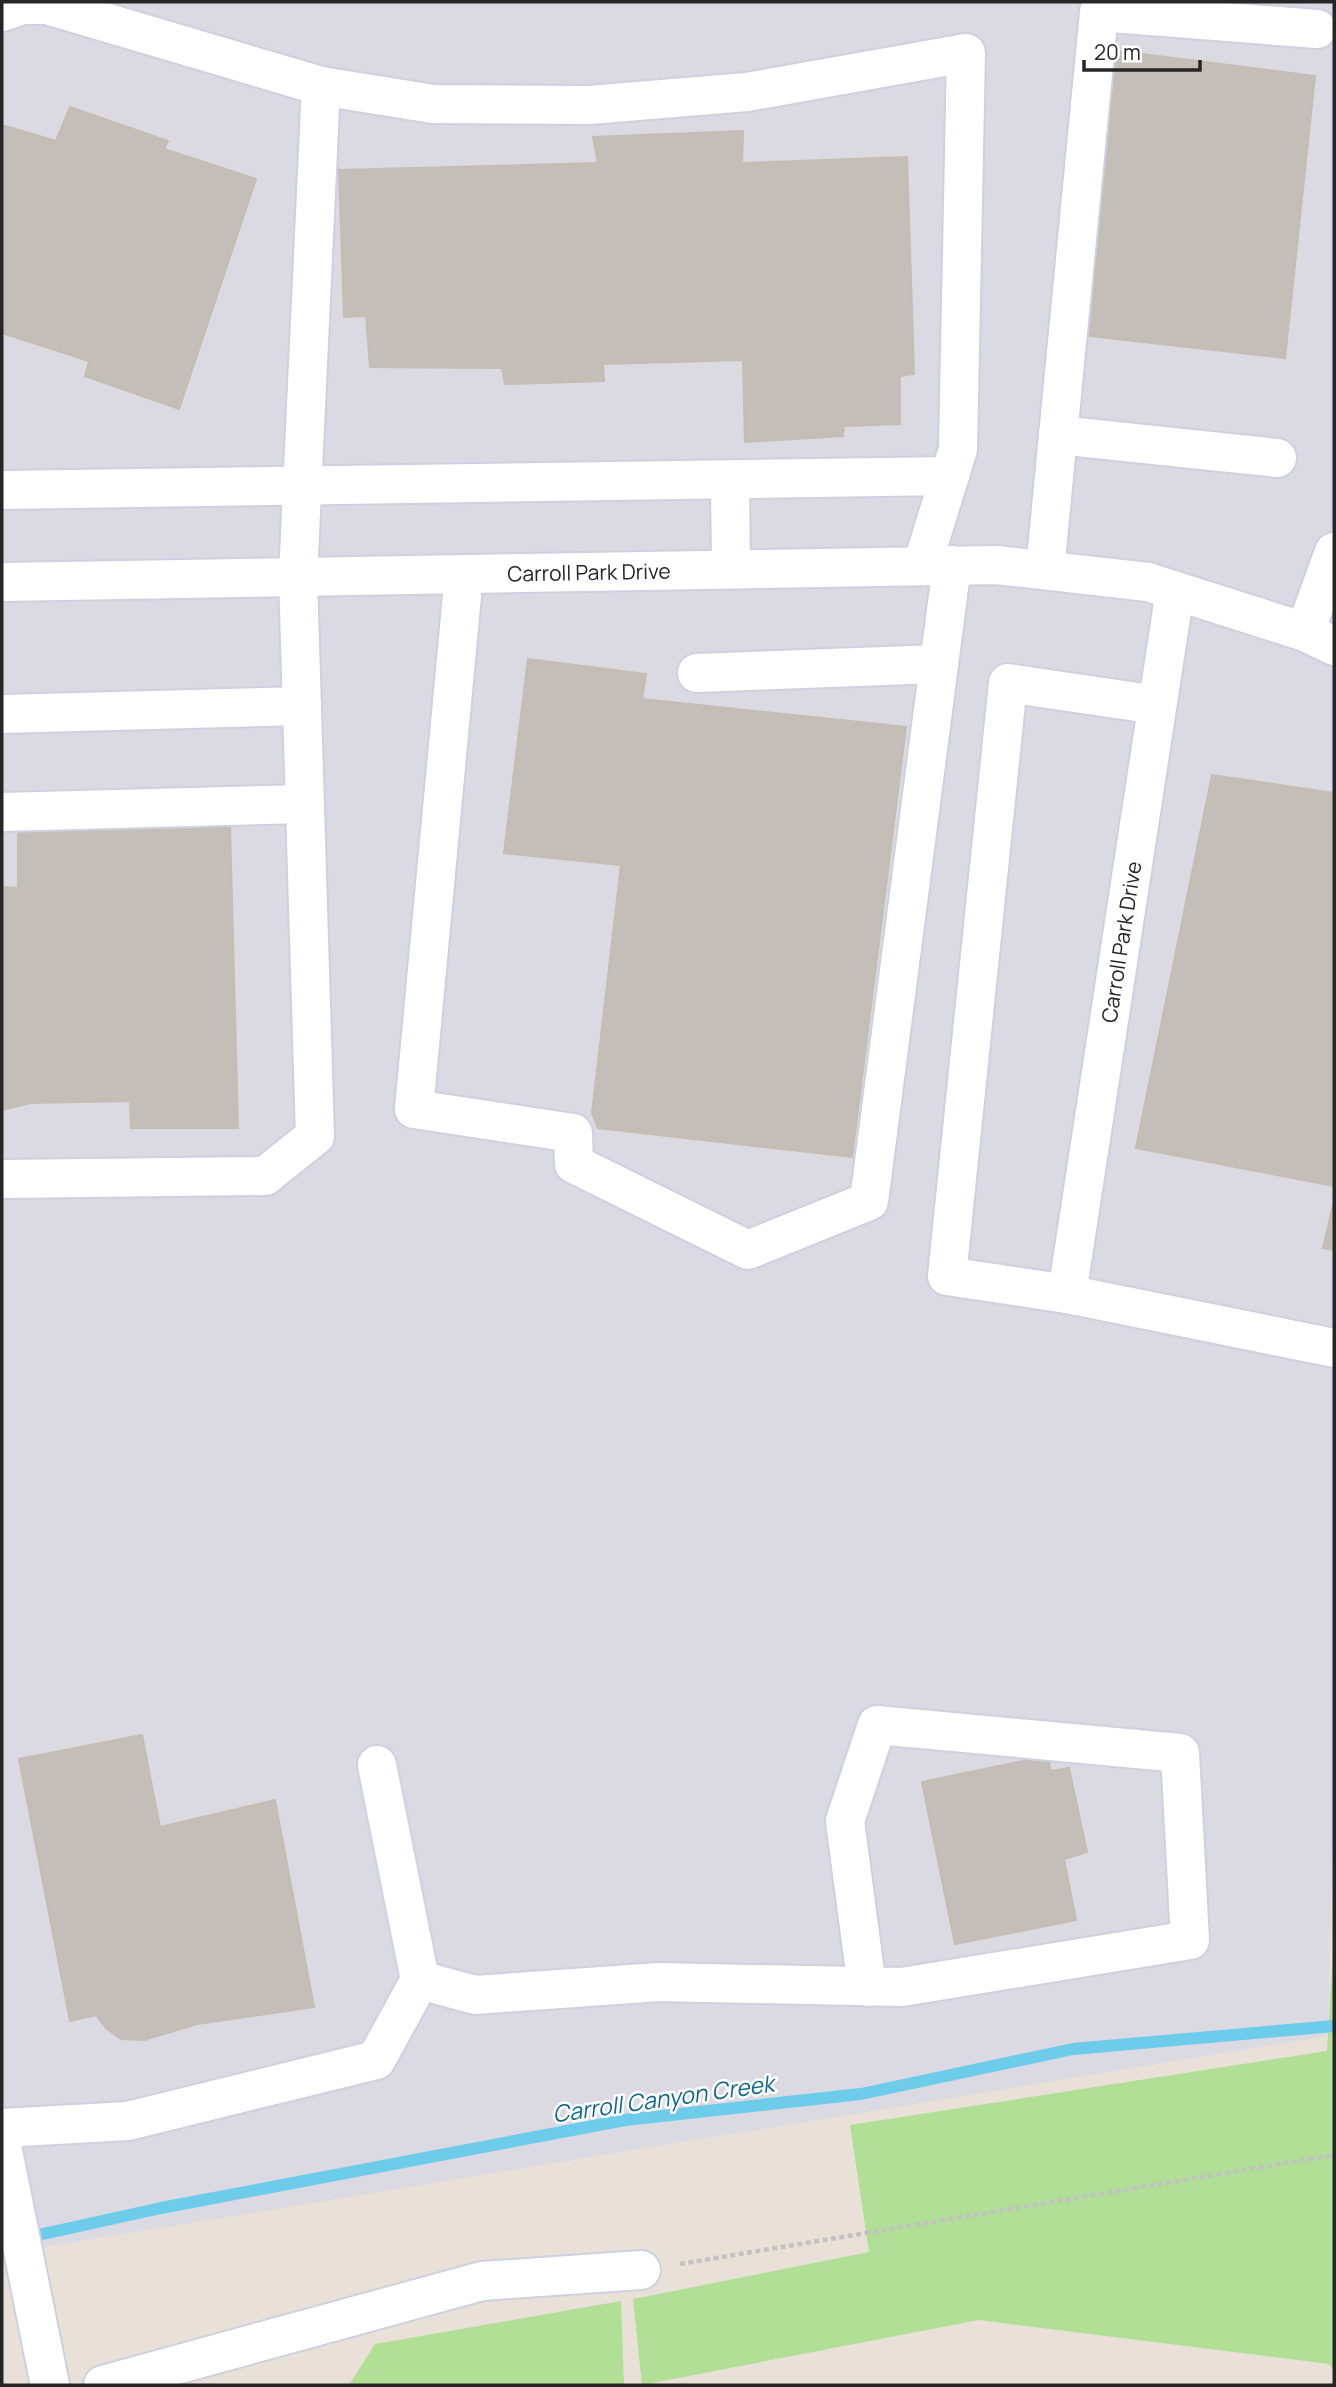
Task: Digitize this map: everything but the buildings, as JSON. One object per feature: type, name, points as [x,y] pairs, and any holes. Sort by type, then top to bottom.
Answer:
[{"type":"street","points":[[2,12],[23,5],[47,5],[321,86],[433,104],[589,105],[747,92],[967,53],[958,449],[950,476],[937,566],[939,664],[869,1201],[748,1250],[574,1164],[573,1133],[414,1109],[464,574]]},
{"type":"street","points":[[1045,570],[1099,12],[1317,29]]},
{"type":"street","points":[[2,1179],[265,1176],[315,1136],[298,577],[321,86]]},
{"type":"street","points":[[1058,435],[1277,458]]},
{"type":"street","points":[[2,490],[302,488],[950,476]]},
{"type":"street","points":[[730,480],[731,569]]},
{"type":"street","points":[[1320,639],[1334,552]]},
{"type":"street","name":"Carroll Park Drive","points":[[2,582],[996,565],[1148,582],[1320,639]]},
{"type":"street","name":"Carroll Park Drive","points":[[1067,1294],[1175,591]]},
{"type":"street","points":[[696,673],[939,664]]},
{"type":"street","points":[[1157,705],[1008,682],[947,1276],[1067,1294],[1334,1348]]},
{"type":"street","points":[[2,714],[302,706]]},
{"type":"street","points":[[2,811],[305,804]]},
{"type":"street","points":[[420,1980],[475,1995],[659,1982],[867,1987],[902,1987],[1190,1940],[1180,1753],[877,1726],[845,1821],[867,1987]]},
{"type":"street","points":[[2,2128],[128,2121],[376,2060],[420,1980],[377,1765]]},
{"type":"street","points":[[2,2146],[50,2385]]},
{"type":"street","points":[[103,2385],[482,2281],[641,2270]]},
{"type":"path","points":[[641,2270],[1334,2154]]},
{"type":"shaded area","points":[[2,2],[1334,2],[1334,1774],[1328,2036],[2,2254]]},
{"type":"green space","points":[[1334,1937],[1334,2370],[1329,2364],[979,2320],[642,2385],[633,2299],[869,2252],[850,2125],[1327,2051]]},
{"type":"green space","points":[[621,2301],[624,2385],[349,2385],[375,2344]]},
{"type":"waterway","name":"Carroll Canyon Creek","points":[[2,2243],[161,2208],[625,2120],[861,2094],[1073,2049],[1334,2026]]}]
